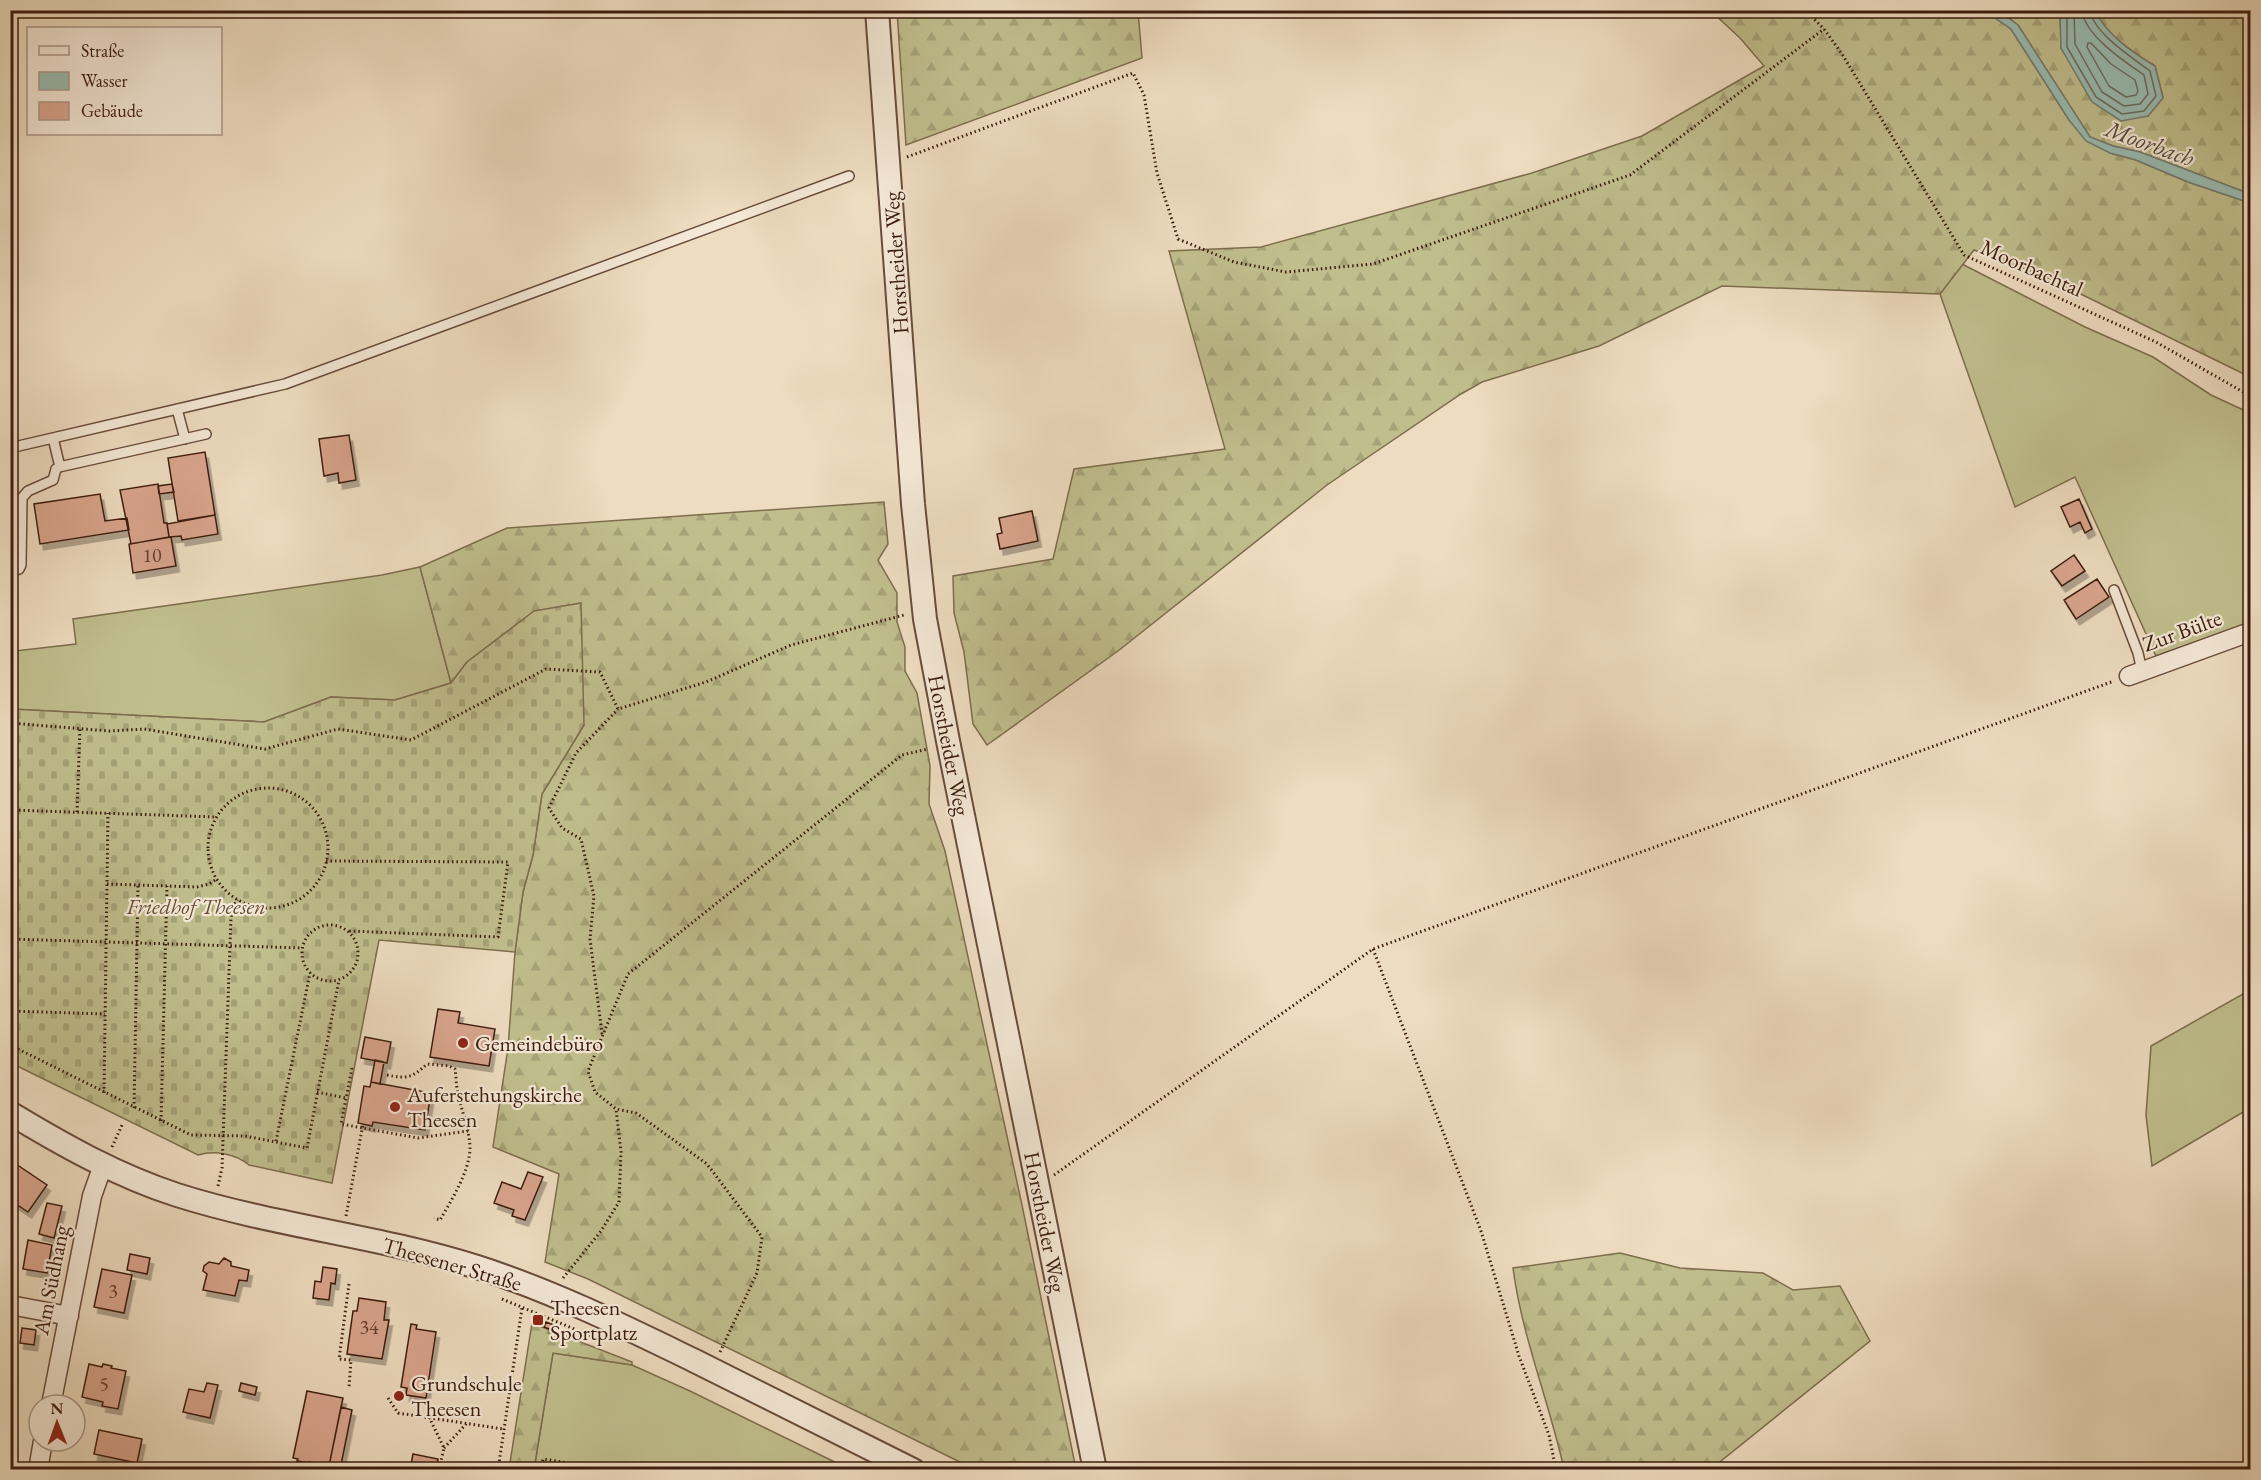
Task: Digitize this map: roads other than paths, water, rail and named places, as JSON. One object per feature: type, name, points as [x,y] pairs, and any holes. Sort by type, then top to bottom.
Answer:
[{"type":"street","name":"Horstheider Weg","points":[[877,10],[913,504],[924,610],[948,741],[1095,1470]]},
{"type":"street","name":"Zur Bülte","points":[[2135,673],[2250,632]]},
{"type":"street","name":"Theesener Straße","points":[[10,1113],[103,1165],[153,1186],[213,1205],[468,1264],[526,1284],[623,1326],[913,1470]]},
{"type":"street","name":"Am Südhang","points":[[53,1393],[92,1196],[103,1165]]},
{"type":"street","points":[[10,1305],[69,1316]]},
{"type":"street","points":[[38,1470],[42,1453]]},
{"type":"lane","points":[[10,448],[285,384],[849,176]]},
{"type":"lane","points":[[177,409],[185,439]]},
{"type":"lane","points":[[10,572],[19,569],[21,565],[22,498],[28,491],[53,480],[56,469],[207,434]]},
{"type":"lane","points":[[53,438],[60,467]]},
{"type":"lane","points":[[2114,590],[2138,653],[2135,673]]},
{"type":"water","points":[[1985,11],[1999,11],[2018,25],[2090,137],[2113,146],[2140,152],[2250,194],[2250,203],[2188,182],[2136,160],[2110,153],[2086,141],[2069,120],[2011,29]]},
{"type":"water","points":[[2063,11],[2095,11],[2114,36],[2155,66],[2163,98],[2148,116],[2121,121],[2092,102],[2061,48],[2060,14]]},
{"type":"place","name":"Gemeindebüro","points":[[463,1043]]},
{"type":"place","name":"Auferstehungskirche Theesen","points":[[395,1107]]},
{"type":"place","name":"Theesen Sportplatz","points":[[538,1320]]},
{"type":"place","name":"Grundschule Theesen","points":[[399,1396]]},
{"type":"water label","name":"Moorbach","points":[[2150,143]]},
{"type":"park label","name":"Friedhof Theesen","points":[[196,906]]}]
